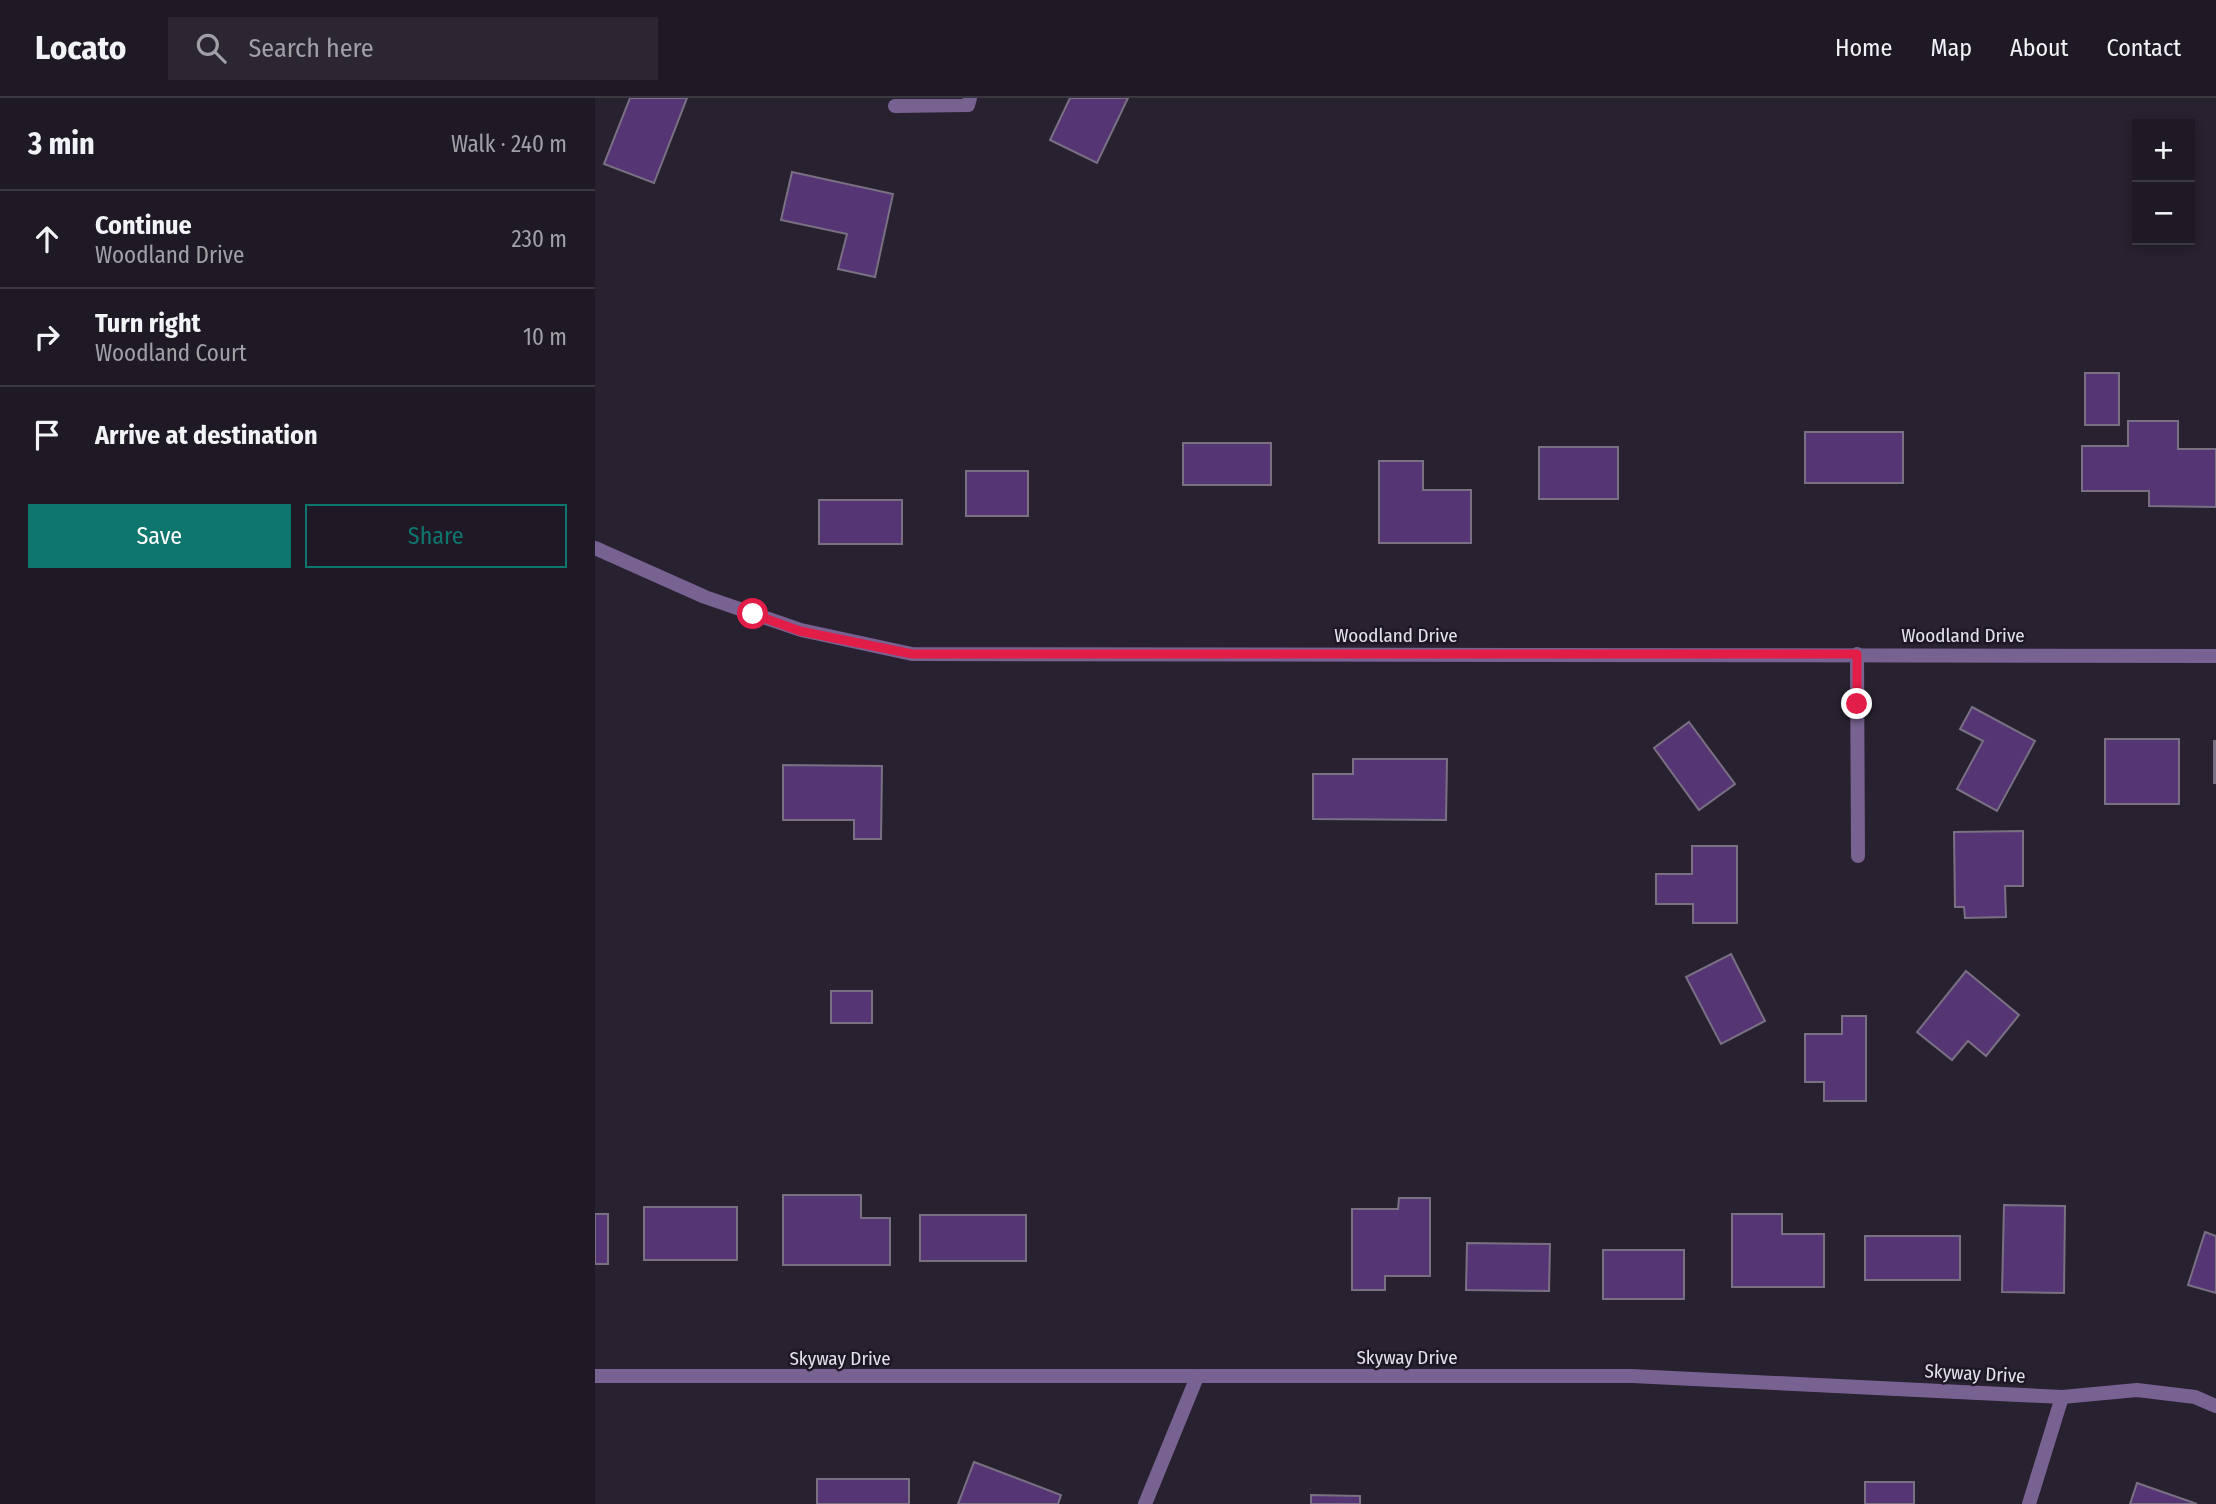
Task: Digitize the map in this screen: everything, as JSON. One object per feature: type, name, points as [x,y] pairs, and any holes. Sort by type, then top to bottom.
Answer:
[{"type":"street","points":[[895,106],[968,105],[970,98]]},
{"type":"street","name":"Woodland Drive","points":[[595,548],[705,597],[800,631],[912,654],[2216,656]]},
{"type":"street","points":[[1857,654],[1858,856]]},
{"type":"street","name":"Skyway Drive","points":[[595,1376],[1632,1376],[2062,1397],[2137,1390],[2195,1397],[2216,1406]]},
{"type":"street","points":[[1145,1504],[1197,1377]]},
{"type":"street","points":[[2029,1504],[2062,1397]]},
{"type":"building","points":[[630,98],[687,98],[654,183],[604,164]]},
{"type":"building","points":[[1070,98],[1128,98],[1097,163],[1050,140]]},
{"type":"building","points":[[792,172],[893,194],[875,277],[838,269],[847,234],[781,220]]},
{"type":"building","points":[[2085,373],[2119,373],[2119,425],[2085,425]]},
{"type":"building","points":[[2128,421],[2178,421],[2178,449],[2216,449],[2216,507],[2149,506],[2149,491],[2082,491],[2082,446],[2128,446]]},
{"type":"building","points":[[1805,432],[1903,432],[1903,483],[1805,483]]},
{"type":"building","points":[[1183,443],[1271,443],[1271,485],[1183,485]]},
{"type":"building","points":[[1539,447],[1618,447],[1618,499],[1539,499]]},
{"type":"building","points":[[1379,461],[1423,461],[1423,490],[1471,490],[1471,543],[1379,543]]},
{"type":"building","points":[[966,471],[1028,471],[1028,516],[966,516]]},
{"type":"building","points":[[819,500],[902,500],[902,544],[819,544]]},
{"type":"building","points":[[1972,707],[2035,741],[1997,811],[1957,789],[1983,741],[1960,729]]},
{"type":"building","points":[[1689,722],[1735,784],[1699,810],[1654,748]]},
{"type":"building","points":[[2105,739],[2179,739],[2179,804],[2105,804]]},
{"type":"building","points":[[2216,741],[2216,783],[2214,783]]},
{"type":"building","points":[[1353,759],[1447,759],[1446,820],[1313,819],[1313,774],[1353,774]]},
{"type":"building","points":[[783,765],[882,766],[881,839],[854,839],[854,820],[783,820]]},
{"type":"building","points":[[2023,831],[2023,886],[2005,886],[2006,917],[1965,918],[1964,907],[1955,907],[1954,832]]},
{"type":"building","points":[[1692,846],[1737,846],[1737,923],[1693,923],[1693,904],[1656,904],[1656,874],[1692,874]]},
{"type":"building","points":[[1731,954],[1765,1021],[1721,1044],[1686,977]]},
{"type":"building","points":[[1966,971],[2019,1015],[1986,1056],[1968,1041],[1952,1060],[1917,1032]]},
{"type":"building","points":[[831,991],[872,991],[872,1023],[831,1023]]},
{"type":"building","points":[[1842,1016],[1866,1016],[1866,1101],[1824,1101],[1824,1082],[1805,1082],[1805,1034],[1842,1034]]},
{"type":"building","points":[[783,1195],[861,1195],[861,1218],[890,1218],[890,1265],[783,1265]]},
{"type":"building","points":[[1399,1198],[1430,1198],[1430,1276],[1385,1276],[1385,1290],[1352,1290],[1352,1209],[1398,1209]]},
{"type":"building","points":[[2004,1205],[2065,1206],[2064,1293],[2002,1292]]},
{"type":"building","points":[[644,1207],[737,1207],[737,1260],[644,1260]]},
{"type":"building","points":[[595,1214],[608,1214],[608,1264],[595,1264]]},
{"type":"building","points":[[1732,1214],[1782,1214],[1782,1234],[1824,1234],[1824,1287],[1732,1287]]},
{"type":"building","points":[[920,1215],[1026,1215],[1026,1261],[920,1261]]},
{"type":"building","points":[[2205,1232],[2216,1236],[2216,1293],[2188,1285]]},
{"type":"building","points":[[1865,1236],[1960,1236],[1960,1280],[1865,1280]]},
{"type":"building","points":[[1467,1243],[1550,1244],[1549,1291],[1466,1290]]},
{"type":"building","points":[[1603,1250],[1684,1250],[1684,1299],[1603,1299]]},
{"type":"building","points":[[974,1462],[1061,1495],[1058,1504],[958,1504]]},
{"type":"building","points":[[817,1479],[909,1479],[909,1504],[817,1504]]},
{"type":"building","points":[[1865,1482],[1914,1482],[1914,1504],[1865,1504]]},
{"type":"building","points":[[2137,1483],[2197,1504],[2130,1504]]},
{"type":"building","points":[[1311,1495],[1360,1496],[1360,1504],[1311,1504]]},
{"type":"route","points":[[753,614],[800,631],[912,654],[1857,654],[1857,704]]}]
